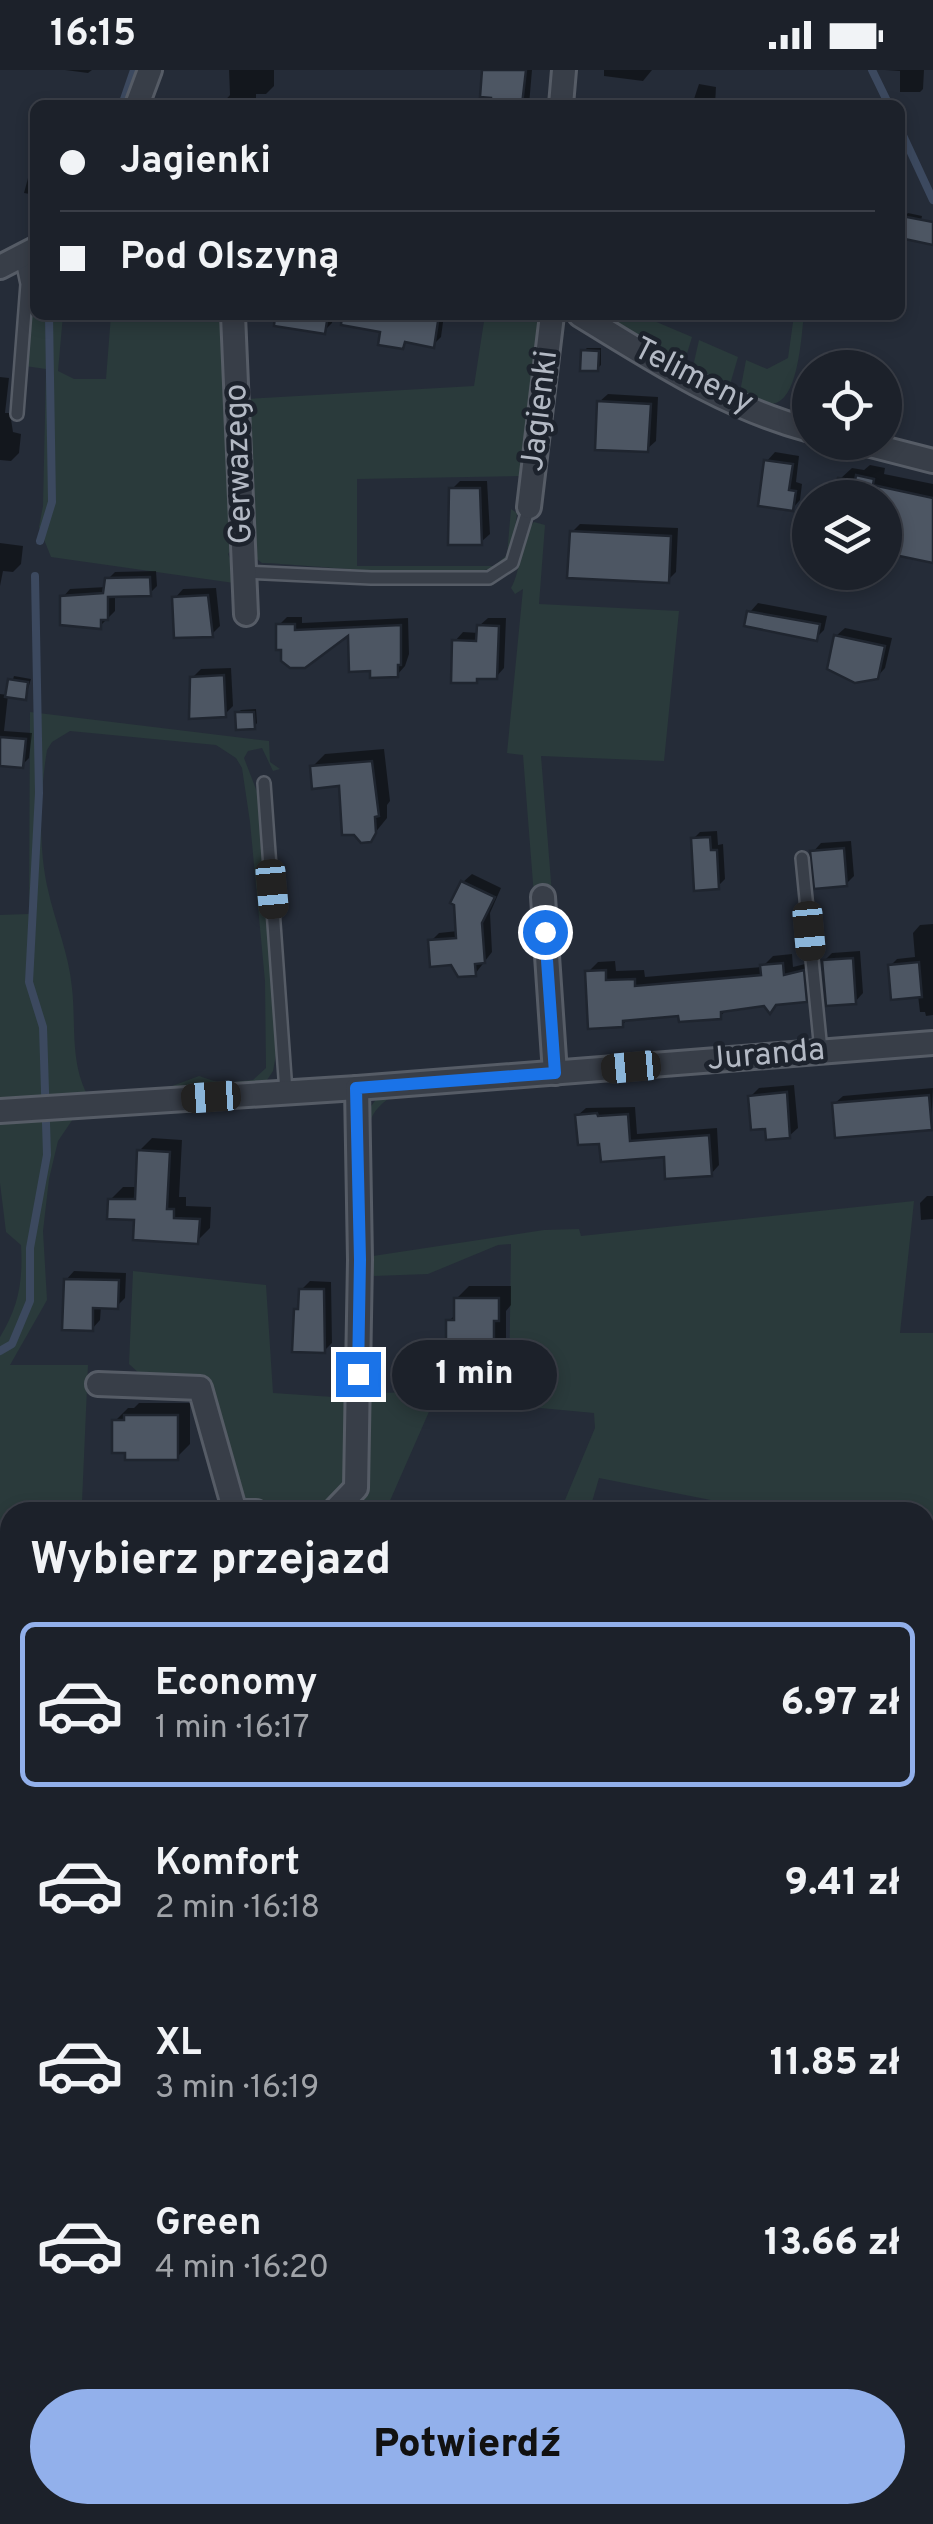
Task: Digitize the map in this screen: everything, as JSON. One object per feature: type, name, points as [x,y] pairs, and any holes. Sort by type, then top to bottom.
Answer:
[{"type":"street","points":[[139,100],[150,70]]},
{"type":"street","points":[[561,100],[564,70]]},
{"type":"street","points":[[0,267],[28,253]]},
{"type":"street","name":"Gerwazego","points":[[233,320],[246,614]]},
{"type":"street","name":"Jagienki","points":[[529,508],[551,320]]},
{"type":"street","name":"Telimeny","points":[[588,320],[712,393],[792,423]]},
{"type":"street","points":[[902,453],[933,461]]},
{"type":"street","points":[[542,897],[555,1073]]},
{"type":"street","name":"Juranda","points":[[0,1111],[933,1043]]},
{"type":"street","points":[[343,1502],[356,1488],[360,1260],[356,1088]]},
{"type":"street","points":[[98,1384],[200,1388],[231,1502]]},
{"type":"lane","points":[[17,414],[28,253]]},
{"type":"lane","points":[[244,572],[489,578],[512,563],[529,508]]},
{"type":"lane","points":[[264,782],[286,1092]]},
{"type":"lane","points":[[802,858],[820,1051]]},
{"type":"shaded area","points":[[29,272],[30,320],[63,320],[58,371],[74,379],[106,379],[111,320],[227,320],[234,547],[228,554],[234,583],[51,557],[39,527],[43,506],[46,369],[25,366]]},
{"type":"shaded area","points":[[484,320],[539,320],[523,476],[357,479],[357,566],[494,566],[507,555],[511,509],[517,513],[514,533],[509,554],[501,564],[486,570],[426,573],[262,563],[251,554],[247,399],[474,386]]},
{"type":"shaded area","points":[[604,320],[652,320],[692,337],[683,367]]},
{"type":"shaded area","points":[[793,320],[803,320],[799,350],[792,350],[792,383],[788,393],[771,404],[740,392],[746,360],[767,369],[788,358]]},
{"type":"shaded area","points":[[699,340],[738,357],[729,388],[692,371]]},
{"type":"shaded area","points":[[534,522],[545,525],[539,604],[679,611],[664,761],[541,756],[552,894],[534,896],[523,755],[507,753],[523,589],[515,594],[511,588]]},
{"type":"shaded area","points":[[30,712],[269,741],[270,762],[280,769],[273,771],[262,748],[248,751],[244,758],[259,797],[273,979],[277,1049],[273,1071],[265,1083],[0,1106],[0,915],[29,914]],"holes":[[[70,731],[216,745],[236,758],[242,768],[265,981],[266,1068],[253,1080],[220,1083],[199,1076],[167,1088],[87,1094],[76,1055],[70,975],[43,856],[42,802],[47,750]]]},
{"type":"shaded area","points":[[380,1094],[393,1096],[371,1119],[367,1156],[366,1113]]},
{"type":"shaded area","points":[[77,1113],[58,1141],[49,1179],[43,1231],[47,1300],[10,1365],[88,1365],[82,1502],[0,1502],[0,1337],[16,1304],[21,1245],[6,1232],[0,1183],[0,1117]]},
{"type":"shaded area","points":[[367,1194],[373,1256],[544,1230],[579,1229],[581,1236],[914,1201],[900,1333],[933,1333],[933,1502],[720,1502],[599,1478],[592,1502],[564,1502],[595,1428],[594,1413],[435,1398],[389,1502],[362,1502],[369,1393],[509,1391],[511,1244],[498,1245],[428,1274],[374,1276],[368,1257]]},
{"type":"shaded area","points":[[133,1271],[266,1285],[273,1393],[348,1398],[342,1496],[334,1502],[242,1502],[209,1382],[142,1376],[129,1364]]},
{"type":"building","points":[[482,70],[526,70],[523,100],[480,97]]},
{"type":"building","points":[[905,217],[933,222],[933,245],[905,239]]},
{"type":"building","points":[[275,320],[327,320],[325,334],[274,326]]},
{"type":"building","points":[[342,320],[438,320],[434,348],[405,342],[403,349],[378,345],[380,332],[341,325]]},
{"type":"building","points":[[581,350],[599,351],[598,371],[580,371]]},
{"type":"building","points":[[597,401],[651,404],[648,452],[595,450]]},
{"type":"building","points":[[764,460],[793,464],[789,490],[792,511],[758,506]]},
{"type":"building","points":[[449,488],[480,488],[482,545],[448,545]]},
{"type":"building","points":[[902,491],[933,498],[933,563],[902,557]]},
{"type":"building","points":[[570,531],[671,536],[669,583],[567,578]]},
{"type":"building","points":[[150,577],[151,596],[108,597],[108,620],[101,620],[101,629],[60,625],[60,596],[103,593],[105,578]]},
{"type":"building","points":[[208,595],[213,637],[174,638],[172,597]]},
{"type":"building","points":[[747,611],[820,624],[817,641],[744,626]]},
{"type":"building","points":[[276,624],[295,624],[295,630],[401,625],[398,677],[370,678],[370,671],[349,672],[348,636],[305,668],[290,668],[281,661],[281,650],[276,650]]},
{"type":"building","points":[[477,625],[499,626],[497,679],[451,683],[452,640],[476,641]]},
{"type":"building","points":[[834,635],[885,646],[878,679],[855,683],[827,669]]},
{"type":"building","points":[[224,675],[226,717],[189,719],[190,677]]},
{"type":"building","points":[[8,679],[28,682],[26,700],[5,697]]},
{"type":"building","points":[[235,712],[254,712],[255,729],[236,730]]},
{"type":"building","points":[[0,737],[26,739],[23,768],[0,766]]},
{"type":"building","points":[[372,761],[379,816],[375,817],[376,833],[371,842],[361,843],[354,835],[342,835],[339,786],[312,789],[310,766]]},
{"type":"building","points":[[710,837],[711,850],[717,850],[719,889],[694,891],[691,838]]},
{"type":"building","points":[[844,848],[847,886],[814,889],[810,851]]},
{"type":"building","points":[[461,881],[495,897],[482,923],[485,963],[475,964],[476,976],[458,977],[451,965],[430,967],[428,940],[456,938],[454,905],[450,903]]},
{"type":"building","points":[[853,958],[856,1004],[826,1006],[822,960]]},
{"type":"building","points":[[919,962],[922,997],[891,1000],[888,965]]},
{"type":"building","points":[[783,963],[784,975],[804,970],[807,1002],[776,1005],[770,1014],[764,1006],[721,1012],[721,1019],[679,1022],[678,1016],[623,1021],[623,1027],[588,1029],[585,971],[606,970],[606,980],[635,979],[635,986],[761,975],[760,965]]},
{"type":"building","points":[[787,1092],[790,1138],[766,1140],[765,1129],[751,1130],[748,1096]]},
{"type":"building","points":[[929,1095],[932,1130],[835,1138],[832,1103]]},
{"type":"building","points":[[628,1114],[630,1141],[709,1135],[712,1176],[665,1179],[664,1157],[601,1162],[599,1144],[578,1145],[575,1115]]},
{"type":"building","points":[[137,1150],[170,1152],[167,1209],[174,1209],[174,1218],[200,1219],[198,1244],[133,1240],[134,1220],[107,1219],[108,1199],[135,1199]]},
{"type":"building","points":[[64,1279],[119,1280],[118,1309],[93,1308],[93,1331],[62,1330]]},
{"type":"building","points":[[299,1289],[324,1289],[325,1353],[292,1352]]},
{"type":"building","points":[[454,1298],[499,1298],[499,1321],[494,1321],[494,1356],[466,1356],[466,1366],[446,1366],[446,1320],[454,1320]]},
{"type":"building","points":[[124,1415],[178,1415],[178,1460],[125,1460],[125,1453],[112,1453],[112,1420],[124,1420]]},
{"type":"waterway","points":[[124,100],[134,70]]},
{"type":"waterway","points":[[872,70],[887,100]]},
{"type":"waterway","points":[[905,140],[933,200]]},
{"type":"waterway","points":[[40,541],[52,502],[49,320]]},
{"type":"waterway","points":[[0,1351],[12,1344],[30,1301],[30,1248],[47,1155],[43,1027],[29,982],[39,793],[35,576]]},
{"type":"route","points":[[358,1374],[356,1088],[555,1073],[545,932]]}]
